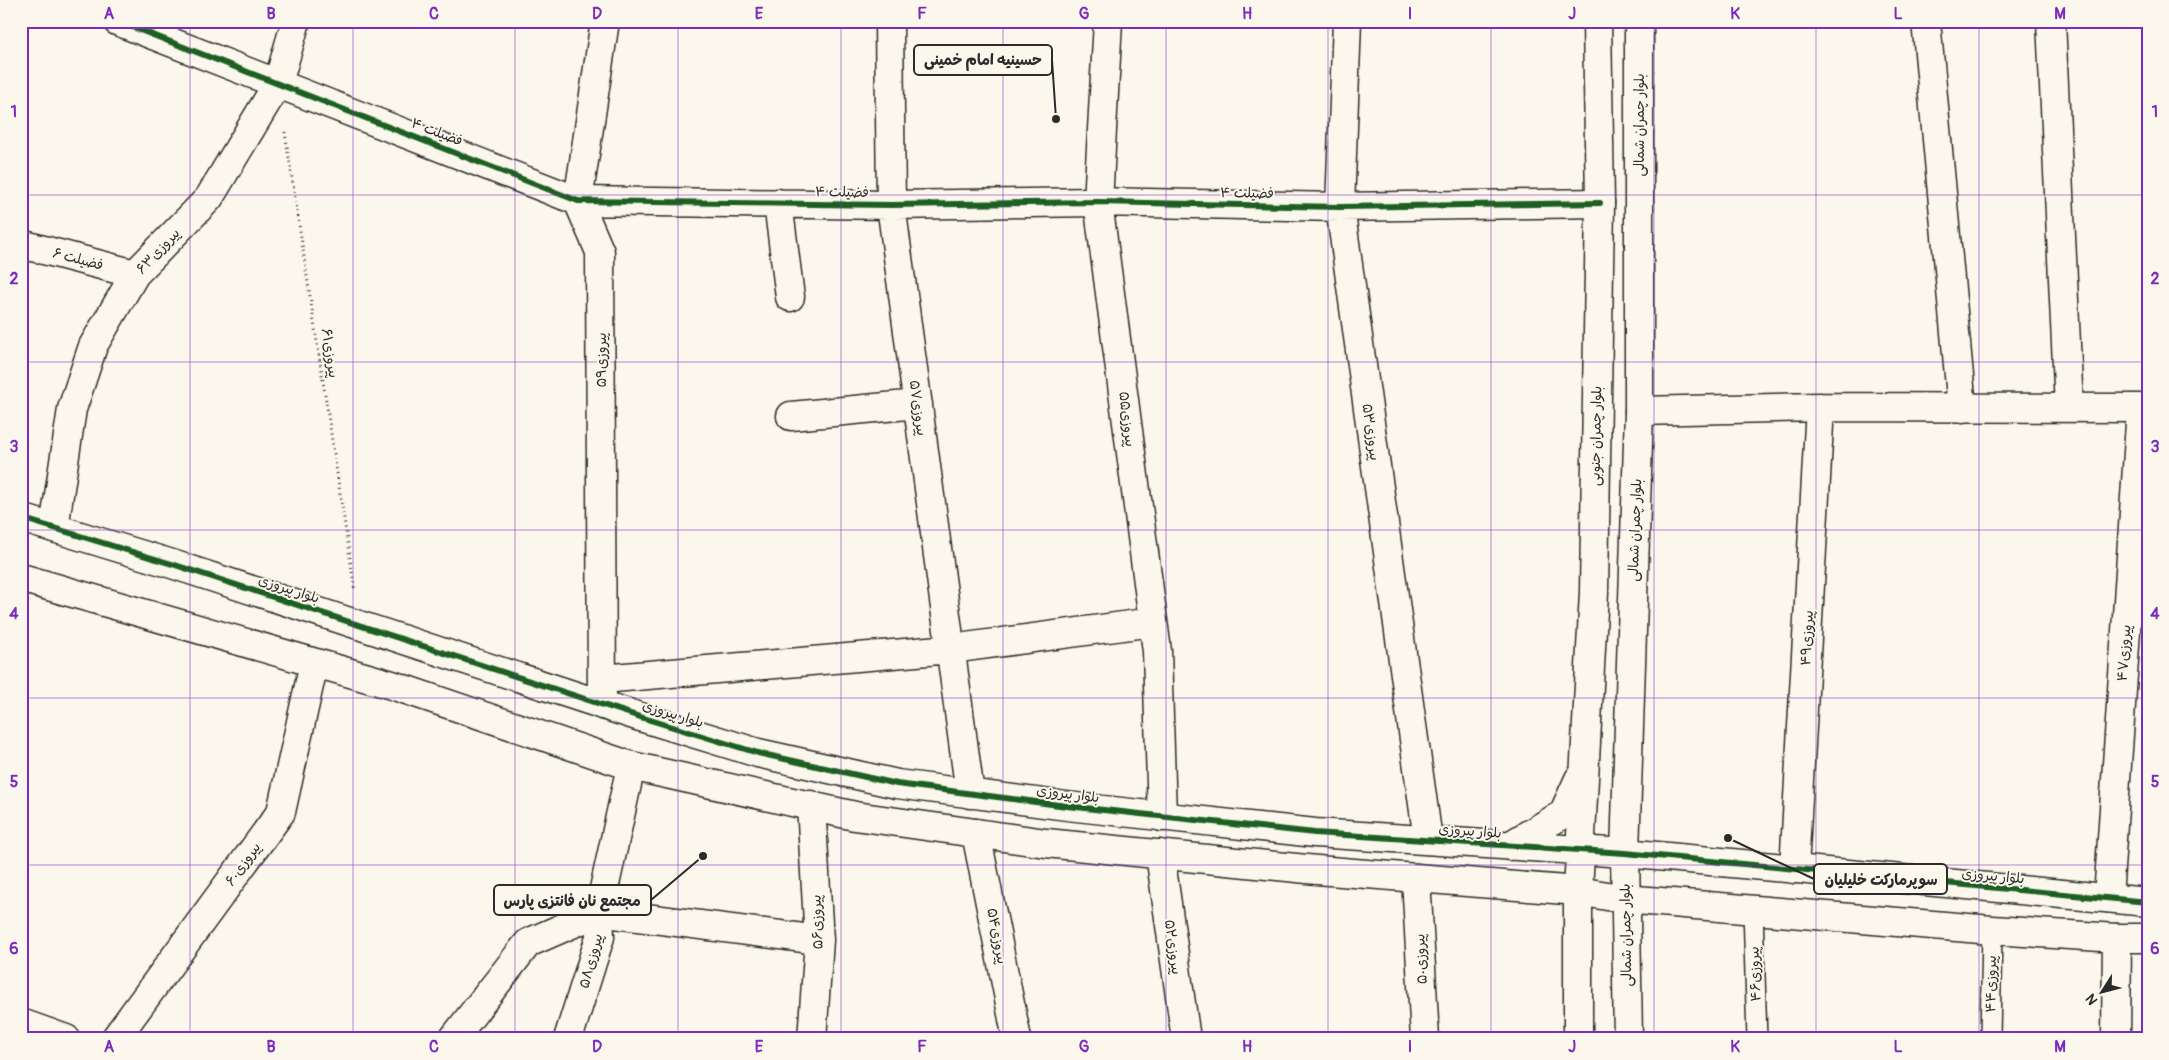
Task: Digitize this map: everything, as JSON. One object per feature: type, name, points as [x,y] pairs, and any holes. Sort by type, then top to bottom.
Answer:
[{"type":"street","name":"فضیلت ۴","points":[[117,21],[578,200],[891,205],[1098,202],[1340,207],[1600,203]]},
{"type":"street","name":"پیروزی۶۳","points":[[54,528],[72,409],[93,346],[135,274],[209,198],[278,83],[296,21]]},
{"type":"street","points":[[578,200],[605,21]]},
{"type":"street","name":"پیروزی۵۷","points":[[890,21],[891,205],[970,794]]},
{"type":"street","name":"پیروزی۵۵","points":[[1108,21],[1098,202],[1157,651],[1162,817]]},
{"type":"street","name":"پیروزی۵۳","points":[[1347,21],[1340,207],[1428,840]]},
{"type":"street","name":"بلوار چمران جنوبی","points":[[1581,851],[1594,592],[1600,203],[1596,21]]},
{"type":"street","name":"بلوار چمران شمالی","points":[[1628,1039],[1625,853],[1640,411],[1639,21]]},
{"type":"street","points":[[1926,21],[1962,408]]},
{"type":"street","points":[[2051,21],[2069,408]]},
{"type":"street","name":"پیروزی۵۹","points":[[578,200],[600,252],[602,692]]},
{"type":"street","points":[[778,203],[790,298]]},
{"type":"street","name":"فضیلت ۶","points":[[21,244],[135,274]]},
{"type":"street","points":[[791,416],[918,404]]},
{"type":"street","points":[[1640,411],[1820,407],[2144,408]]},
{"type":"street","name":"پیروزی۴۹","points":[[1794,869],[1820,407]]},
{"type":"street","name":"پیروزی۴۷","points":[[2108,898],[2144,408]]},
{"type":"street","name":"بلوار پیروزی","points":[[21,518],[360,626],[602,692],[758,753],[897,784],[1162,817],[1315,833],[1625,853],[2148,902]]},
{"type":"street","points":[[21,578],[392,686],[631,766],[855,816],[1046,843],[1416,878],[1578,891],[1626,899],[1992,930],[2117,938],[2148,938]]},
{"type":"street","points":[[602,692],[1153,622]]},
{"type":"street","name":"پیروزی۶۰","points":[[115,1039],[281,812],[314,663]]},
{"type":"street","points":[[1509,846],[1563,814],[1585,764]]},
{"type":"street","name":"پیروزی۵۸","points":[[568,1039],[600,937],[600,912],[631,766]]},
{"type":"street","name":"پیروزی۵۶","points":[[810,805],[819,940],[812,1039]]},
{"type":"street","name":"پیروزی۵۴","points":[[976,833],[1017,1039]]},
{"type":"street","points":[[1578,1039],[1578,891],[1581,851]]},
{"type":"street","name":"پیروزی۵۲","points":[[1160,854],[1186,1039]]},
{"type":"street","name":"پیروزی۵۰","points":[[1416,878],[1425,1039]]},
{"type":"street","points":[[453,1039],[528,944],[600,912],[819,940]]},
{"type":"street","points":[[2116,1039],[2117,938]]},
{"type":"street","points":[[21,1022],[66,1039]]},
{"type":"lane","name":"پیروزی۴۶","points":[[1753,909],[1757,1039]]},
{"type":"lane","name":"پیروزی۴۴","points":[[1990,1039],[1992,930]]},
{"type":"cycle path","points":[[117,21],[578,201],[891,205],[1098,202],[1340,207],[1600,203]]},
{"type":"cycle path","points":[[21,518],[172,564],[637,716],[758,753],[897,784],[1067,806],[1315,833],[1625,853],[2148,902]]},
{"type":"place","name":"حسینیه امام خمینی","points":[[1056,119]]},
{"type":"place","name":"سوپرمارکت خلیلیان","points":[[1728,838]]},
{"type":"place","name":"مجتمع نان فانتزی پارس","points":[[703,856]]}]
